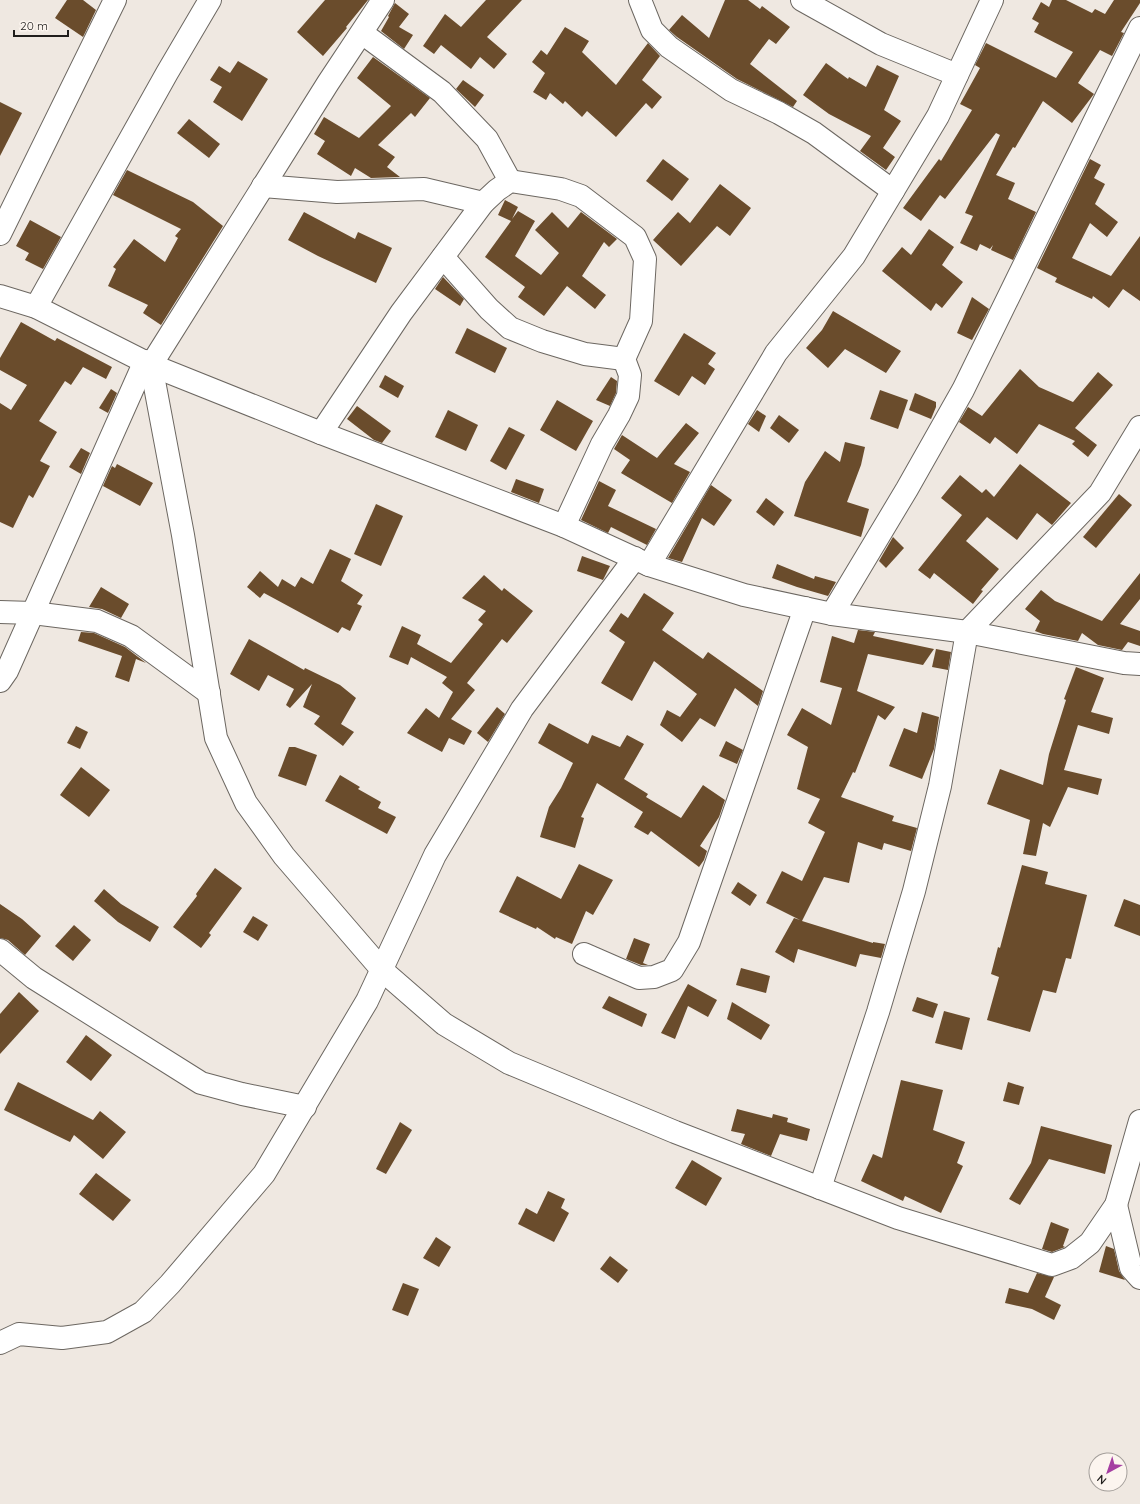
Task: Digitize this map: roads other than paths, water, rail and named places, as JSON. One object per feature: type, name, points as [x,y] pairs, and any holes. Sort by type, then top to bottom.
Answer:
[{"type":"street","points":[[0,234],[115,0]]},
{"type":"street","points":[[36,307],[163,80],[210,0]]},
{"type":"street","points":[[0,681],[7,671],[148,363],[383,0]]},
{"type":"street","points":[[640,0],[652,30],[669,48],[731,90],[779,113],[814,133],[893,191]]},
{"type":"street","points":[[802,0],[881,44],[957,75]]},
{"type":"street","points":[[0,1343],[19,1334],[62,1338],[107,1332],[143,1312],[170,1284],[264,1174],[368,1001],[435,855],[522,709],[642,561],[776,354],[854,256],[938,116],[992,0]]},
{"type":"street","points":[[832,614],[907,489],[963,390],[1140,28]]},
{"type":"street","points":[[362,33],[442,92],[487,139],[510,181]]},
{"type":"street","points":[[321,433],[401,313],[483,203],[497,190],[510,181],[561,189],[581,196],[635,237],[645,260],[641,321],[624,359],[630,375],[628,396],[620,415],[602,444],[564,526]]},
{"type":"street","points":[[264,186],[338,192],[424,189],[483,203]]},
{"type":"street","points":[[443,257],[489,309],[510,328],[542,341],[585,354],[624,359]]},
{"type":"street","points":[[0,296],[36,307],[148,363],[321,433],[564,526],[642,561],[744,594],[832,614],[967,632],[1124,663],[1140,664]]},
{"type":"street","points":[[148,363],[183,535],[216,738],[246,803],[284,856],[383,971],[444,1024],[509,1063],[674,1132],[898,1218],[1052,1265],[1071,1258],[1090,1243],[1116,1205],[1140,1121]]},
{"type":"street","points":[[820,1188],[878,1012],[914,891],[940,786],[967,632],[1100,493],[1140,427]]},
{"type":"street","points":[[584,954],[639,978],[654,977],[672,970],[689,942],[805,608]]},
{"type":"street","points":[[0,612],[33,613],[97,620],[131,636],[209,693]]},
{"type":"street","points":[[0,950],[34,978],[201,1083],[242,1094],[305,1107]]},
{"type":"street","points":[[1116,1205],[1131,1268],[1140,1278]]}]
